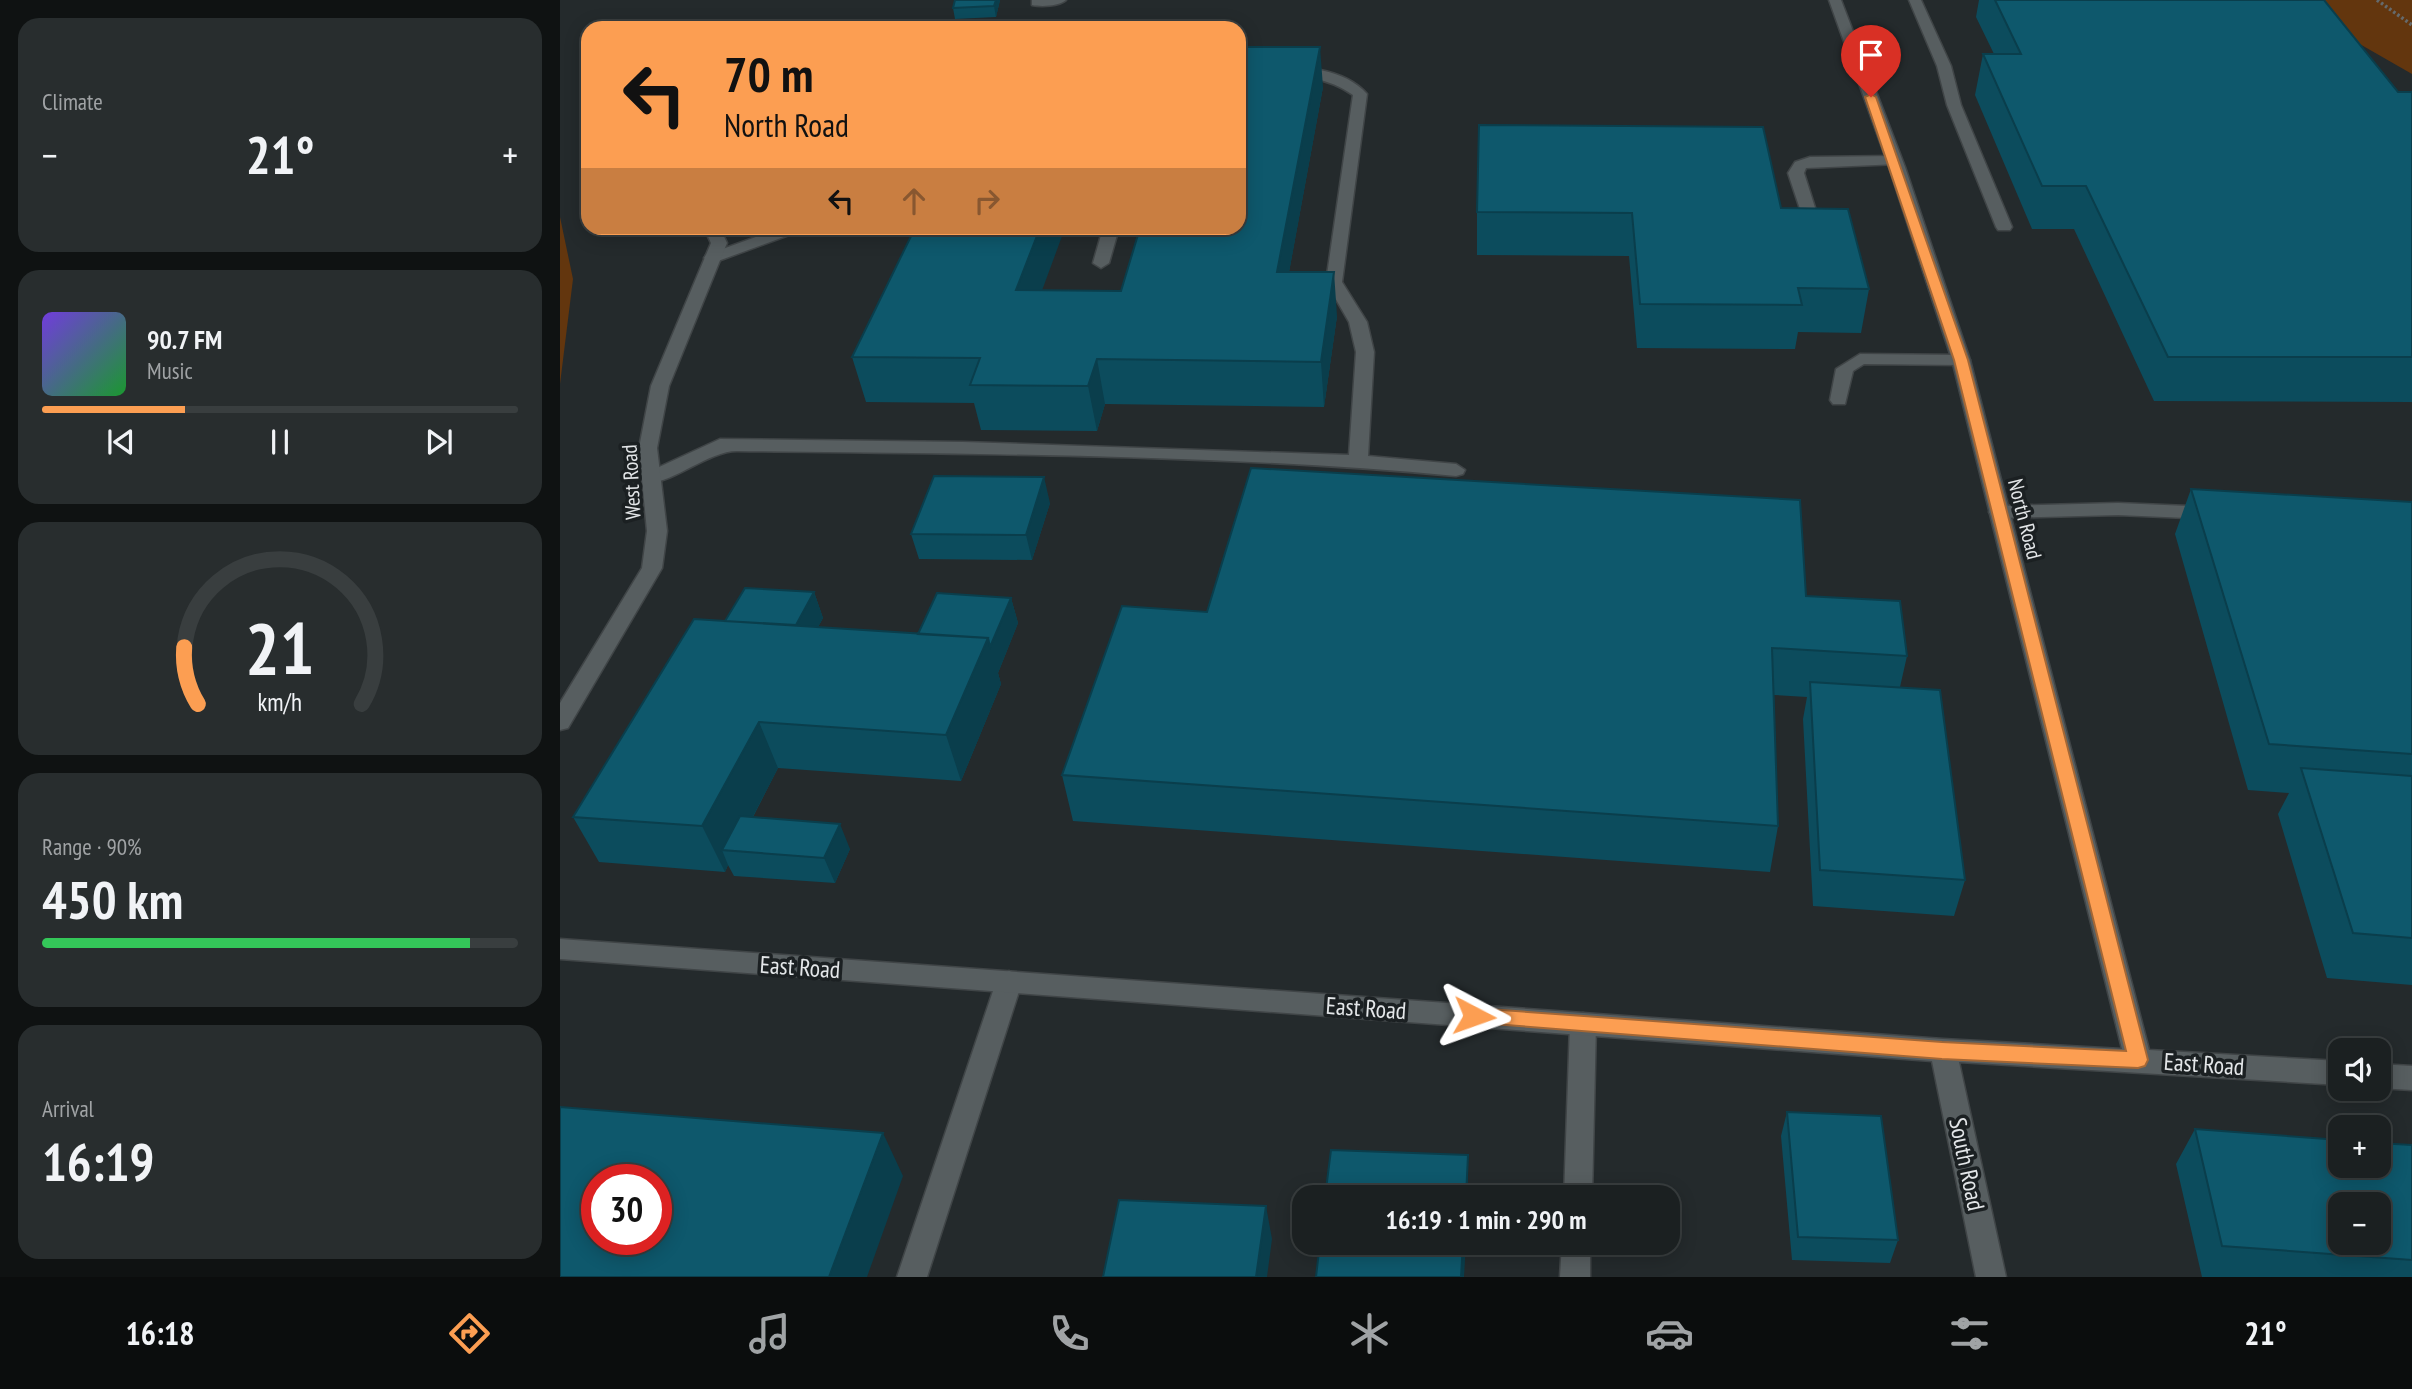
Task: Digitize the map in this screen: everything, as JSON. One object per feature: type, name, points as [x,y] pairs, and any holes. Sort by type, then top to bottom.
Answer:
[{"type":"street","points":[[1037,2],[1060,0]]},
{"type":"street","name":"North Road","points":[[1835,0],[1894,161],[1961,360],[2138,1060]]},
{"type":"street","points":[[1915,0],[1944,66],[1954,105],[2004,228]]},
{"type":"street","points":[[1246,69],[1308,73],[1341,80],[1360,94],[1334,282],[1358,323],[1365,352],[1358,461]]},
{"type":"street","points":[[1817,238],[1796,173],[1800,165],[1810,162],[1894,161]]},
{"type":"street","name":"West Road","points":[[560,722],[652,568],[657,531],[649,448],[660,386],[719,243],[715,235]]},
{"type":"street","points":[[712,258],[775,235]]},
{"type":"street","points":[[1101,263],[1109,235]]},
{"type":"street","points":[[1839,400],[1845,369],[1860,359],[1961,360]]},
{"type":"street","points":[[651,478],[720,446],[963,448],[1358,461],[1456,470]]},
{"type":"street","points":[[1999,512],[2119,509],[2230,514]]},
{"type":"street","name":"East Road","points":[[560,949],[1942,1050],[2328,1072]]},
{"type":"street","points":[[912,1277],[1009,982]]},
{"type":"street","points":[[1578,1185],[1583,1024]]},
{"type":"street","name":"South Road","points":[[1942,1050],[1991,1277]]},
{"type":"street","points":[[2391,1077],[2412,1078]]},
{"type":"street","points":[[1575,1277],[1576,1255]]},
{"type":"path","points":[[2376,0],[2412,25]]},
{"type":"shaded area","points":[[2283,0],[2412,0],[2412,74]]},
{"type":"shaded area","points":[[560,217],[573,279],[560,384]]},
{"type":"building","points":[[955,0],[996,0],[994,6],[953,8]]},
{"type":"building","points":[[1995,0],[2324,0],[2398,92],[2412,92],[2412,357],[2168,357],[2086,186],[2042,186],[1983,54],[2021,54]]},
{"type":"building","points":[[1246,47],[1320,47],[1277,272],[1334,272],[1321,362],[1097,359],[1088,386],[970,385],[980,358],[852,357],[912,235],[1037,235],[1016,290],[1121,291],[1138,235],[1246,235]]},
{"type":"building","points":[[1479,125],[1763,127],[1781,208],[1848,209],[1869,289],[1798,288],[1802,305],[1640,304],[1632,213],[1477,212]]},
{"type":"building","points":[[1251,468],[1800,500],[1806,596],[1900,601],[1907,656],[1772,648],[1778,826],[1062,775],[1122,606],[1207,612]]},
{"type":"building","points":[[934,476],[1044,477],[1026,535],[911,534]]},
{"type":"building","points":[[2191,489],[2412,502],[2412,754],[2269,744]]},
{"type":"building","points":[[745,588],[814,592],[796,625],[725,621]]},
{"type":"building","points":[[937,593],[1011,598],[990,647],[988,638],[918,634]]},
{"type":"building","points":[[694,619],[988,638],[946,735],[759,722],[702,826],[573,817]]},
{"type":"building","points":[[1810,682],[1940,690],[1965,880],[1820,870]]},
{"type":"building","points":[[2301,768],[2412,776],[2412,938],[2353,933]]},
{"type":"building","points":[[740,816],[840,824],[824,858],[722,850]]},
{"type":"building","points":[[560,1107],[883,1133],[829,1277],[560,1277]]},
{"type":"building","points":[[1787,1112],[1881,1116],[1898,1240],[1798,1237]]},
{"type":"building","points":[[2195,1129],[2328,1139],[2328,1178],[2391,1178],[2391,1144],[2412,1145],[2412,1260],[2344,1255],[2391,1255],[2391,1192],[2328,1192],[2328,1254],[2222,1246]]},
{"type":"building","points":[[1331,1150],[1468,1155],[1467,1185],[1327,1185]]},
{"type":"building","points":[[1119,1200],[1266,1206],[1256,1277],[1103,1277]]},
{"type":"building","points":[[1319,1255],[1462,1255],[1461,1277],[1316,1277]]},
{"type":"route","points":[[1474,1016],[1942,1050],[2138,1060],[1961,360],[1871,97]]}]
